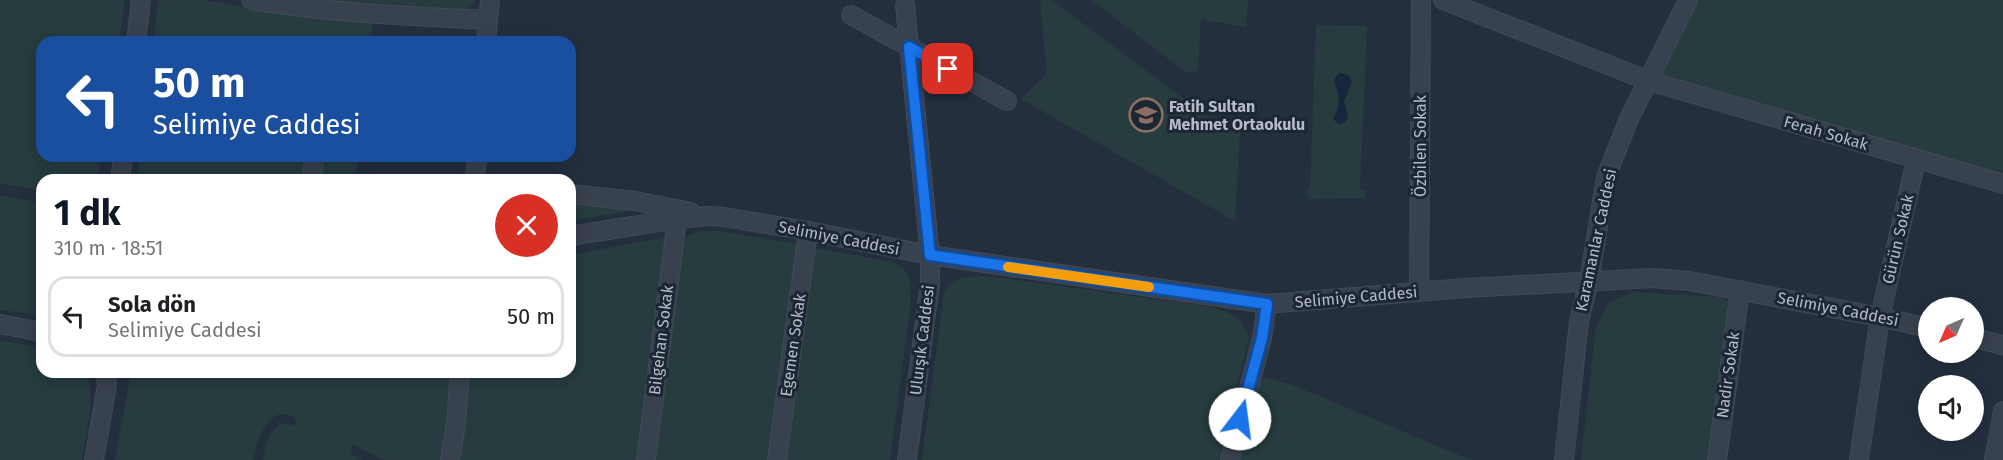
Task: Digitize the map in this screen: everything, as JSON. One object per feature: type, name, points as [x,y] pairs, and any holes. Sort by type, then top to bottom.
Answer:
[{"type":"street","points":[[137,36],[141,0]]},
{"type":"street","points":[[251,0],[358,14],[488,20]]},
{"type":"street","points":[[487,36],[490,0]]},
{"type":"street","name":"Özbilen Sokak","points":[[1419,292],[1421,0]]},
{"type":"street","name":"Ferah Sokak","points":[[1443,0],[1649,81],[2003,184]]},
{"type":"street","name":"Karamanlar Caddesi","points":[[1564,460],[1578,321],[1590,281],[1606,177],[1629,119],[1688,0]]},
{"type":"street","name":"Uluışık Caddesi","points":[[905,5],[930,255],[930,283],[907,460]]},
{"type":"street","points":[[851,15],[1006,101]]},
{"type":"street","name":"Gürün Sokak","points":[[1858,460],[1880,317],[1916,160]]},
{"type":"street","points":[[576,195],[635,201],[708,216]]},
{"type":"street","name":"Selimiye Caddesi","points":[[576,235],[708,216],[808,231],[930,255],[1267,304],[1653,278],[1689,281],[1740,290],[1918,326]]},
{"type":"street","name":"Bilgehan Sokak","points":[[646,460],[677,219]]},
{"type":"street","name":"Egemen Sokak","points":[[777,460],[808,231]]},
{"type":"street","name":"Nadir Sokak","points":[[1717,460],[1740,290]]},
{"type":"street","points":[[1230,460],[1262,338],[1267,304]]},
{"type":"street","points":[[0,324],[36,331]]},
{"type":"street","points":[[1984,340],[2003,345]]},
{"type":"street","points":[[94,460],[107,385],[106,378]]},
{"type":"street","points":[[450,460],[456,424],[460,378]]},
{"type":"street","points":[[1994,460],[2003,411]]},
{"type":"green space","points":[[0,0],[125,0],[120,36],[36,36],[36,162],[100,162],[99,174],[36,174],[36,190],[0,183]]},
{"type":"green space","points":[[158,0],[203,0],[299,17],[373,22],[371,36],[154,36]]},
{"type":"green space","points":[[309,0],[476,0],[469,8],[453,11]]},
{"type":"green space","points":[[1040,0],[1051,0],[1226,130],[1240,132],[1235,221],[1021,99],[1047,74]]},
{"type":"green space","points":[[1091,0],[1248,0],[1246,27],[1201,19],[1198,68],[1195,73],[1186,72]]},
{"type":"green space","points":[[1697,0],[2003,0],[2003,178],[1658,78]]},
{"type":"green space","points":[[1316,25],[1367,26],[1360,189],[1365,190],[1365,198],[1308,199]]},
{"type":"green space","points":[[139,162],[357,162],[356,174],[138,174]]},
{"type":"green space","points":[[0,195],[36,202],[36,314],[0,310]]},
{"type":"green space","points":[[576,202],[635,210],[576,220]]},
{"type":"green space","points":[[720,231],[801,245],[770,460],[653,460],[682,241],[690,234]]},
{"type":"green space","points":[[662,238],[670,244],[639,460],[457,460],[467,378],[576,378],[576,254]]},
{"type":"green space","points":[[814,248],[892,262],[904,270],[910,280],[910,308],[890,460],[786,460]]},
{"type":"green space","points":[[986,276],[1207,306],[1227,312],[1238,319],[1249,337],[1219,460],[922,460],[944,292],[958,280]]},
{"type":"green space","points":[[1632,292],[1719,297],[1730,302],[1711,460],[1581,460],[1596,327],[1608,303]]},
{"type":"green space","points":[[0,340],[36,347],[36,378],[88,378],[91,402],[82,460],[0,460]]},
{"type":"green space","points":[[1264,377],[1293,385],[1471,460],[1239,460],[1258,389]]},
{"type":"green space","points":[[130,378],[452,378],[450,410],[442,460],[383,460],[353,444],[350,453],[362,460],[263,460],[267,443],[274,430],[283,423],[296,424],[295,418],[286,414],[271,419],[265,426],[257,443],[253,460],[115,460]]},
{"type":"water","points":[[1339,73],[1348,75],[1352,82],[1344,101],[1348,118],[1339,124],[1333,119],[1338,108],[1339,96],[1334,80]]},
{"type":"slow traffic","points":[[1008,267],[1149,287]]},
{"type":"place","name":"Fatih Sultan Mehmet Ortaokulu","points":[[1146,115]]},
{"type":"route","points":[[948,69],[909,47],[930,255],[1267,304],[1262,338],[1240,419]]}]
